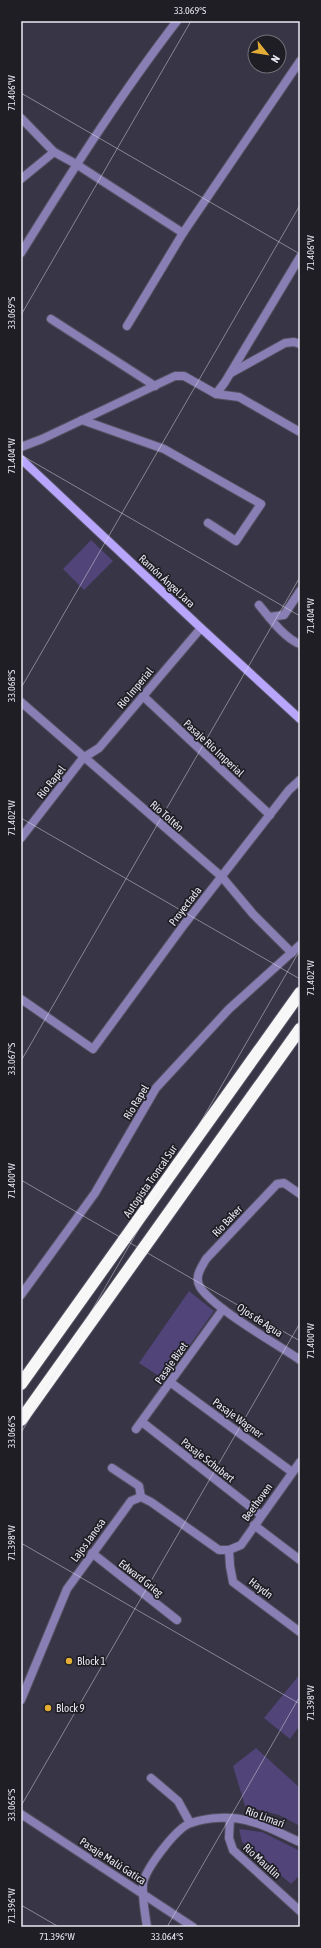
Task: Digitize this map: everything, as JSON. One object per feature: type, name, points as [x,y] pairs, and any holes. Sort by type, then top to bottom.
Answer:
[{"type":"highway","name":"Autopista Troncal Sur","points":[[21,1384],[300,993]]},
{"type":"highway","points":[[21,1420],[300,1029]]},
{"type":"main road","name":"Ramón Ángel Jara","points":[[21,458],[300,719]]},
{"type":"street","points":[[21,253],[76,164],[142,67],[177,21]]},
{"type":"street","points":[[127,326],[183,233],[300,61]]},
{"type":"street","points":[[21,118],[54,152],[76,164],[183,233]]},
{"type":"street","points":[[21,178],[54,152]]},
{"type":"street","points":[[216,394],[230,374],[300,257]]},
{"type":"street","points":[[51,319],[155,386]]},
{"type":"street","points":[[230,374],[285,343],[294,342],[300,344]]},
{"type":"street","points":[[21,447],[175,376],[184,376],[216,394],[239,397],[300,432]]},
{"type":"street","points":[[82,420],[164,449],[261,504],[236,541],[208,523]]},
{"type":"street","points":[[269,617],[284,615],[300,591]]},
{"type":"street","points":[[259,605],[269,617],[295,642],[300,644]]},
{"type":"street","name":"Río Imperial","points":[[83,758],[99,748],[201,628]]},
{"type":"street","name":"Pasaje Río Imperial","points":[[143,696],[270,815]]},
{"type":"street","name":"Río Toltén","points":[[21,702],[83,758],[222,877],[253,914],[292,953]]},
{"type":"street","name":"Río Rapel","points":[[21,838],[83,758]]},
{"type":"street","name":"Proyectada","points":[[21,999],[93,1049],[222,877],[289,790],[300,780]]},
{"type":"street","name":"Río Rapel","points":[[21,1295],[95,1193],[156,1088],[229,1009],[300,945]]},
{"type":"street","name":"Río Baker","points":[[210,1297],[200,1287],[198,1277],[200,1269],[206,1259],[277,1184],[284,1183],[300,1194]]},
{"type":"street","name":"Ojos de Agua","points":[[210,1297],[223,1309],[300,1360]]},
{"type":"street","name":"Pasaje Bizet","points":[[136,1429],[223,1309]]},
{"type":"street","name":"Pasaje Wagner","points":[[170,1382],[292,1472]]},
{"type":"street","name":"Pasaje Schubert","points":[[142,1422],[261,1515]]},
{"type":"street","name":"Beethoven","points":[[230,1550],[240,1545],[300,1462]]},
{"type":"street","points":[[112,1468],[139,1486],[141,1497],[151,1502],[219,1550],[230,1550]]},
{"type":"street","name":"Lajos Janosa","points":[[21,1700],[68,1589],[92,1553],[131,1501],[141,1497]]},
{"type":"street","points":[[254,1525],[300,1560]]},
{"type":"street","name":"Haydn","points":[[230,1550],[230,1566],[233,1582],[300,1632]]},
{"type":"street","name":"Edward Grieg","points":[[92,1553],[177,1620]]},
{"type":"street","points":[[147,1927],[143,1894],[143,1883],[146,1872],[161,1850],[190,1823],[178,1801],[150,1778]]},
{"type":"street","name":"Pasaje Malú Gatica","points":[[21,1814],[193,1927]]},
{"type":"street","name":"Río Limarí","points":[[190,1823],[230,1818],[249,1820],[300,1842]]},
{"type":"street","name":"Río Maullin","points":[[230,1818],[229,1838],[233,1850],[300,1911]]},
{"type":"shaded area","points":[[91,540],[113,561],[84,590],[63,569]]},
{"type":"shaded area","points":[[189,1291],[214,1311],[165,1380],[139,1363]]},
{"type":"shaded area","points":[[300,1674],[300,1725],[290,1739],[264,1718]]},
{"type":"shaded area","points":[[256,1748],[300,1788],[300,1826],[279,1815],[245,1806],[233,1766]]},
{"type":"shaded area","points":[[239,1829],[262,1832],[300,1851],[300,1875],[291,1884],[242,1842]]},
{"type":"place","name":"Block 1","points":[[69,1661]]},
{"type":"place","name":"Block 9","points":[[48,1708]]}]
